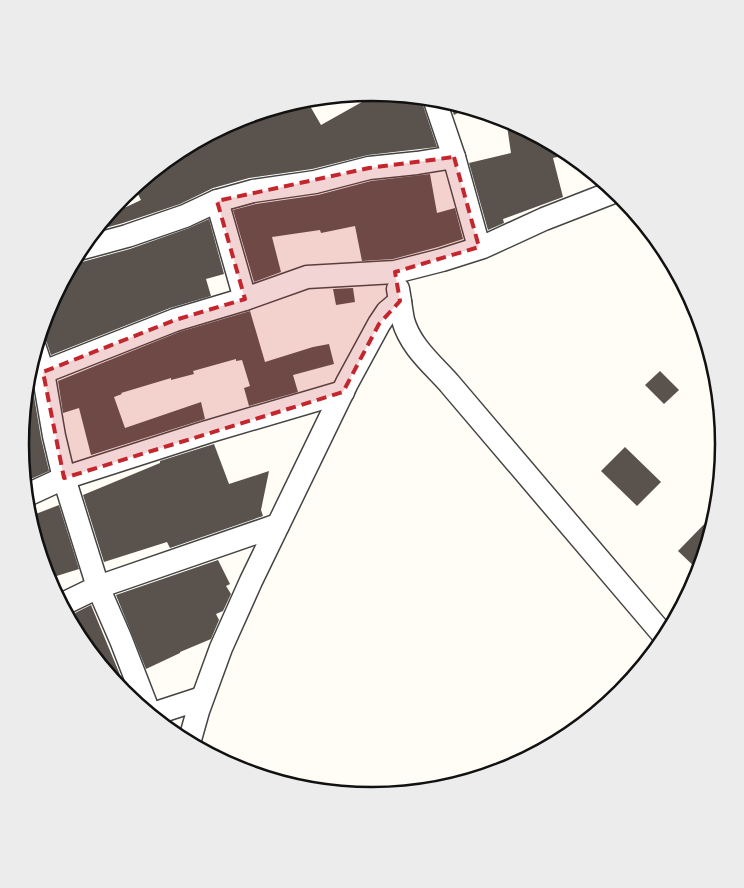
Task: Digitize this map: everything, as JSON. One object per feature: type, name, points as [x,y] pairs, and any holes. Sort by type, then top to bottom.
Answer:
[{"type":"street","points":[[437,107],[454,157],[479,247]]},
{"type":"street","points":[[93,245],[127,236],[177,219],[217,201],[253,191],[315,182],[369,168],[454,157]]},
{"type":"street","points":[[35,376],[175,320],[245,299],[306,277],[395,272],[483,247],[544,219],[607,194]]},
{"type":"street","points":[[217,201],[245,299]]},
{"type":"street","points":[[395,272],[404,321],[410,336],[419,350],[660,631]]},
{"type":"street","points":[[191,736],[202,698],[220,648],[251,581],[343,392],[379,324],[387,312],[400,301]]},
{"type":"street","points":[[35,376],[98,587],[144,701]]},
{"type":"street","points":[[32,493],[64,478],[207,432],[343,392]]},
{"type":"street","points":[[67,602],[98,587],[278,525]]},
{"type":"street","points":[[158,712],[202,698]]},
{"type":"highlighted area","points":[[454,157],[479,247],[395,272],[400,301],[379,324],[343,392],[64,478],[43,372],[175,320],[245,299],[217,201],[369,168]]},
{"type":"building","points":[[364,101],[394,101],[423,105],[437,147],[368,155],[312,169],[249,178],[213,188],[180,204],[106,228],[122,209],[141,200],[138,193],[163,172],[220,136],[283,112],[310,106],[321,125]]},
{"type":"building","points":[[452,110],[460,112],[454,115]]},
{"type":"building","points":[[507,129],[524,136],[559,157],[553,158],[563,197],[503,219],[504,223],[488,230],[469,163],[511,153]]},
{"type":"building","points":[[430,174],[437,213],[455,208],[463,239],[393,259],[362,261],[355,226],[321,233],[320,230],[272,237],[281,272],[254,282],[233,210],[256,204],[318,195],[371,181]]},
{"type":"building","points":[[209,219],[224,274],[206,279],[211,296],[170,308],[51,355],[45,340],[64,292],[81,262],[130,249]]},
{"type":"building","points":[[353,288],[355,302],[336,305],[333,289]]},
{"type":"building","points":[[250,311],[265,362],[329,344],[334,364],[293,375],[298,392],[249,406],[244,388],[250,386],[242,360],[236,361],[236,359],[193,371],[194,374],[171,380],[171,378],[121,393],[114,397],[125,428],[201,402],[205,419],[91,455],[79,408],[63,413],[58,381],[179,332]]},
{"type":"building","points":[[660,371],[679,390],[664,404],[645,385]]},
{"type":"building","points":[[33,391],[41,438],[49,471],[31,479],[29,422]]},
{"type":"building","points":[[214,444],[229,484],[269,471],[261,510],[263,516],[170,548],[167,542],[104,562],[83,495],[160,463],[160,461]]},
{"type":"building","points":[[625,447],[661,482],[637,506],[601,471]]},
{"type":"building","points":[[59,505],[79,569],[56,576],[40,533],[36,514]]},
{"type":"building","points":[[707,522],[693,565],[678,551]]},
{"type":"building","points":[[218,560],[230,584],[226,586],[231,594],[223,611],[216,614],[219,620],[211,639],[146,669],[116,595]]},
{"type":"building","points":[[91,605],[122,679],[87,635],[75,613]]}]
